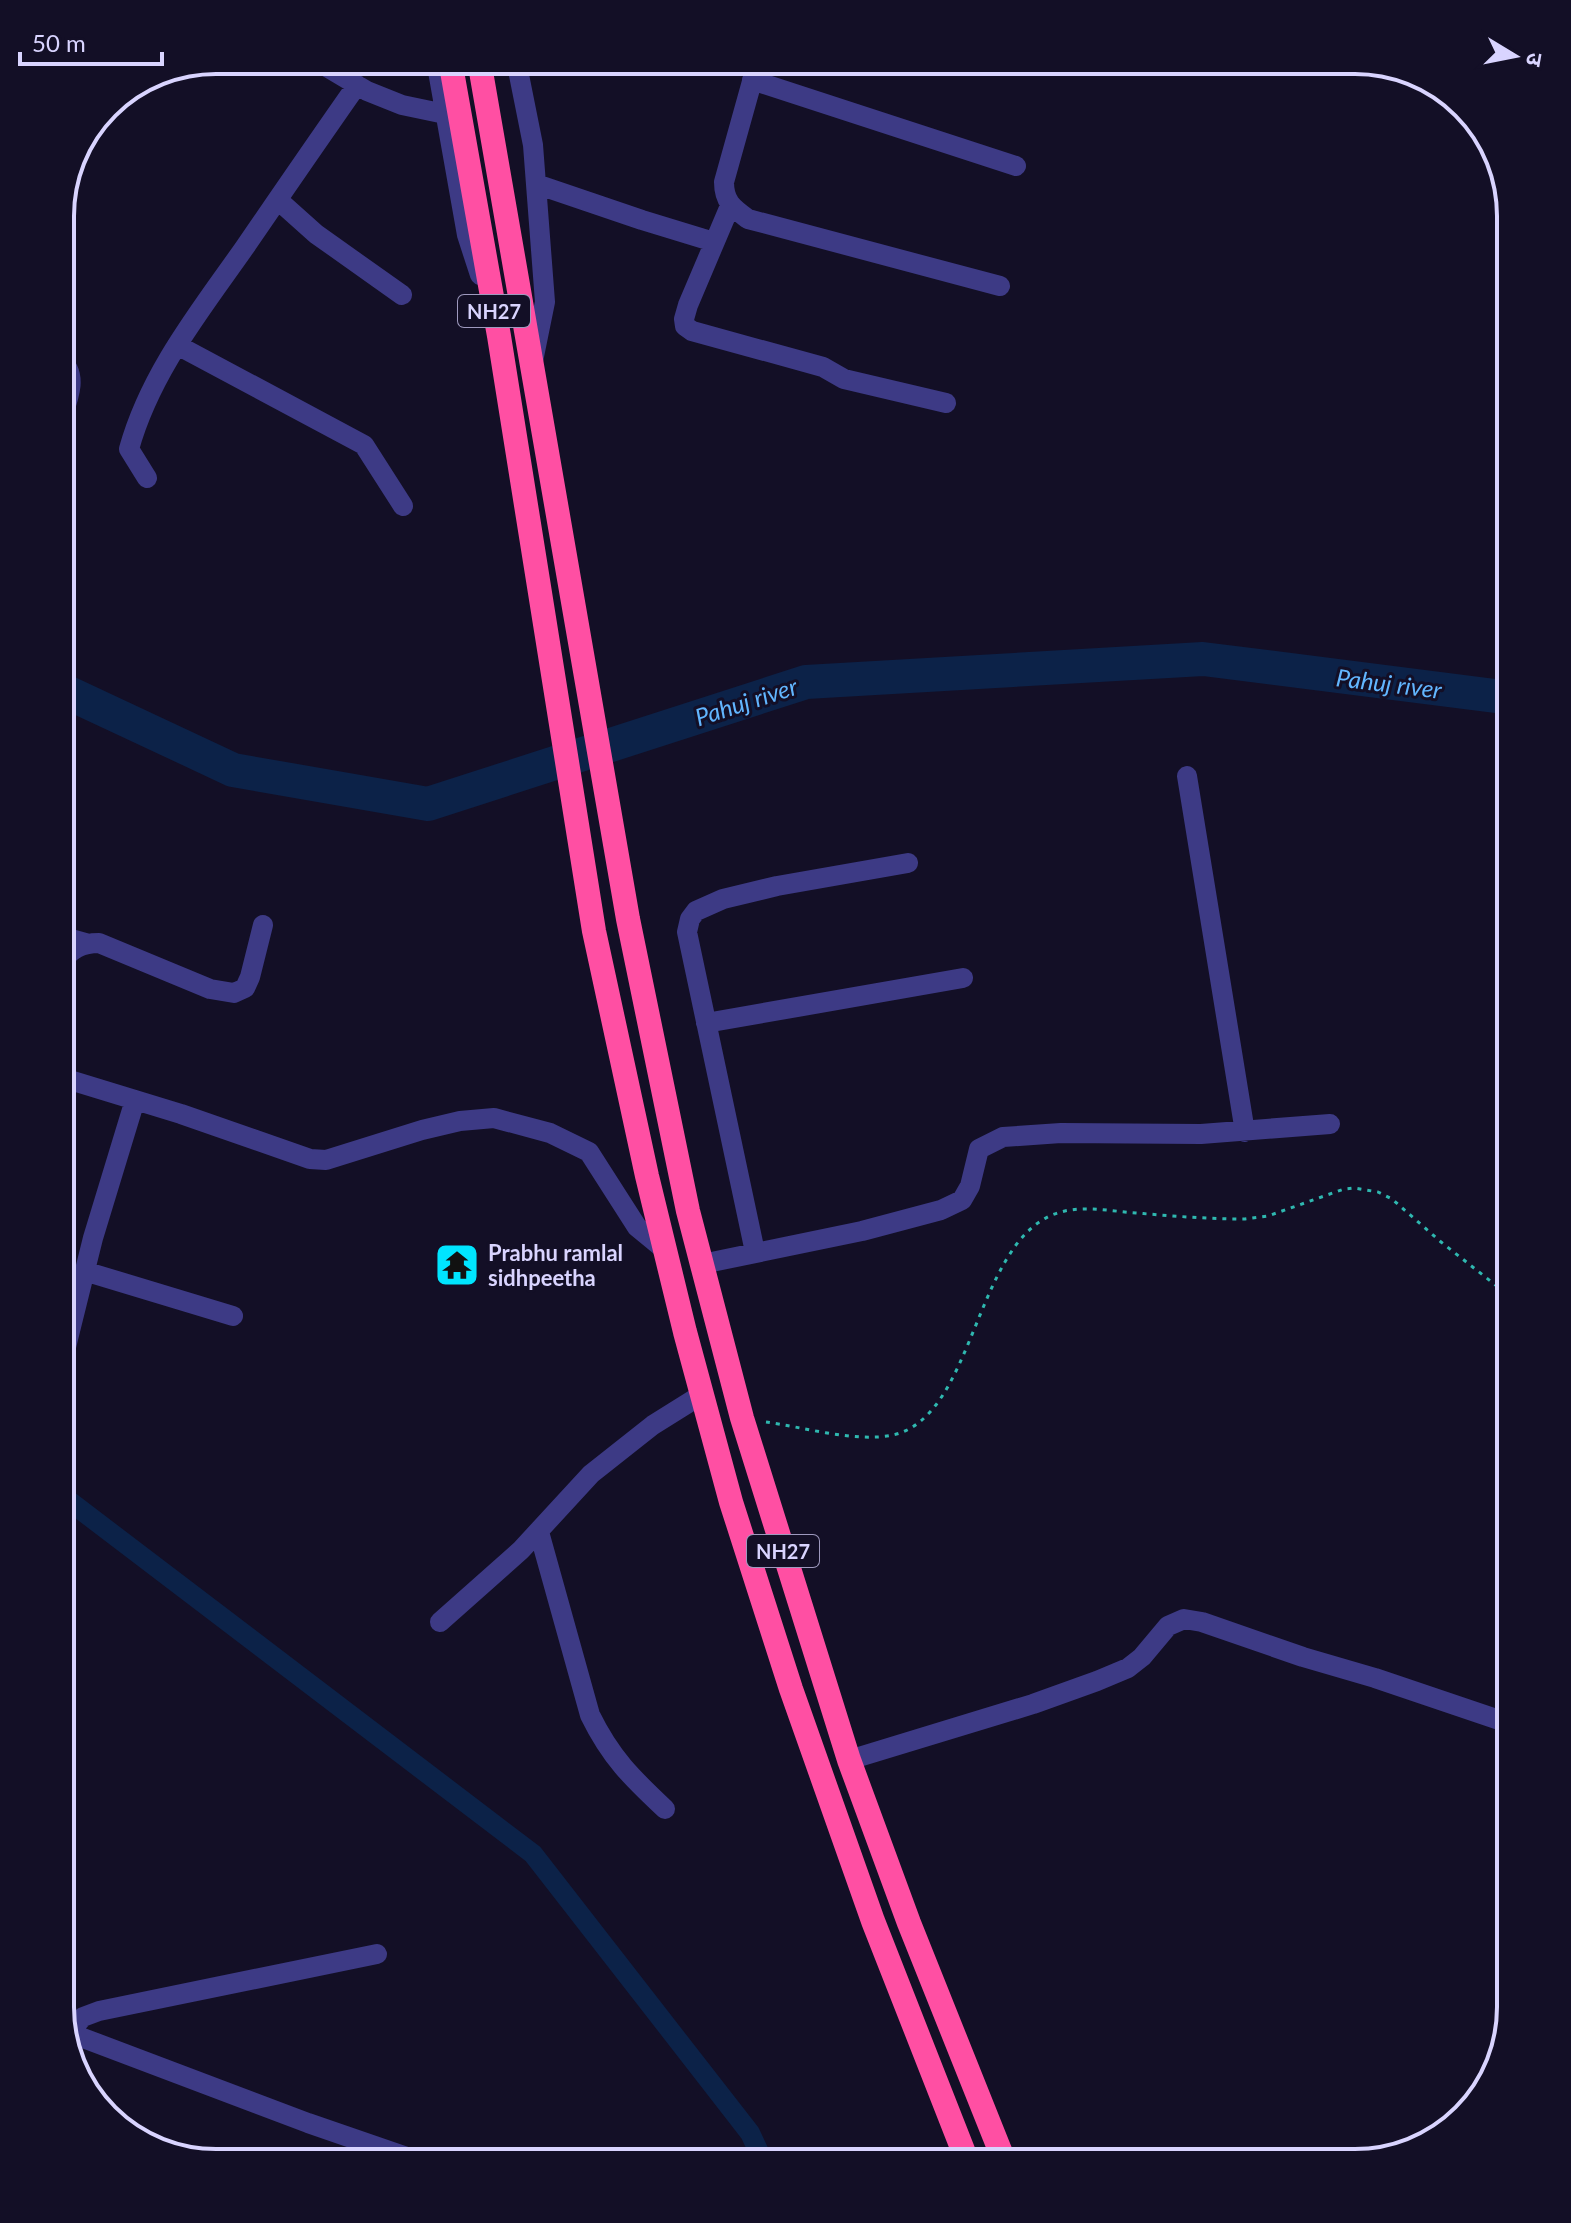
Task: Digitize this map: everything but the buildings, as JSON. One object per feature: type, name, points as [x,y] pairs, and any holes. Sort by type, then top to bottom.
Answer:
[{"type":"highway","name":"NH27","points":[[452,74],[499,336],[594,931],[665,1250],[731,1502],[832,1808],[962,2149]]},
{"type":"highway","name":"NH27","points":[[481,74],[628,919],[665,1104],[702,1264],[742,1418],[849,1760],[920,1951],[999,2149]]},
{"type":"highway","points":[[489,283],[518,280]]},
{"type":"street","points":[[339,74],[402,105],[445,114]]},
{"type":"street","points":[[438,74],[467,235],[499,336]]},
{"type":"street","points":[[519,74],[533,145],[545,302],[533,363]]},
{"type":"street","points":[[754,74],[724,182],[724,195],[730,206],[748,219],[1000,286]]},
{"type":"street","points":[[766,74],[1016,166]]},
{"type":"street","points":[[147,478],[129,449],[140,412],[177,345],[357,85]]},
{"type":"street","points":[[536,184],[714,242]]},
{"type":"street","points":[[278,200],[316,234],[402,295]]},
{"type":"street","points":[[730,206],[684,319],[685,326],[692,331],[823,367],[844,379],[946,403]]},
{"type":"street","points":[[177,345],[364,445],[403,506]]},
{"type":"street","points":[[1187,776],[1245,1132]]},
{"type":"street","points":[[755,1252],[687,932],[690,919],[696,911],[723,899],[777,886],[908,863]]},
{"type":"street","points":[[74,940],[99,943],[210,989],[234,993],[245,988],[250,977],[263,925]]},
{"type":"street","points":[[74,949],[85,943]]},
{"type":"street","points":[[706,1023],[963,978]]},
{"type":"street","points":[[74,1081],[310,1159],[326,1160],[460,1121],[494,1118],[550,1133],[589,1152],[637,1227],[665,1250]]},
{"type":"street","points":[[74,1313],[135,1100]]},
{"type":"street","points":[[702,1264],[862,1231],[941,1210],[962,1200],[970,1186],[979,1149],[1003,1137],[1061,1133],[1245,1132],[1330,1124]]},
{"type":"street","points":[[84,1271],[233,1316]]},
{"type":"street","points":[[440,1622],[539,1532],[566,1499],[617,1451],[701,1395]]},
{"type":"street","points":[[539,1532],[590,1715],[604,1744],[624,1770],[665,1809]]},
{"type":"street","points":[[849,1760],[1033,1704],[1128,1668],[1142,1657],[1168,1626],[1184,1619],[1202,1622],[1497,1719]]},
{"type":"street","points":[[75,2025],[83,2017],[99,2011],[377,1954]]},
{"type":"street","points":[[78,2037],[383,2149]]},
{"type":"path","points":[[742,1418],[857,1436],[893,1435],[916,1425],[953,1376],[1007,1259],[1031,1228],[1050,1216],[1068,1211],[1095,1209],[1245,1219],[1268,1216],[1344,1189],[1362,1189],[1392,1199],[1441,1242],[1497,1284]]},
{"type":"waterway","name":"Pahuj river","points":[[74,696],[233,770],[428,804],[806,682],[1203,659],[1497,696]]},
{"type":"waterway","points":[[74,1505],[533,1854],[750,2133],[757,2149]]},
{"type":"place","name":"Prabhu ramlal sidhpeetha","points":[[457,1265]]}]
